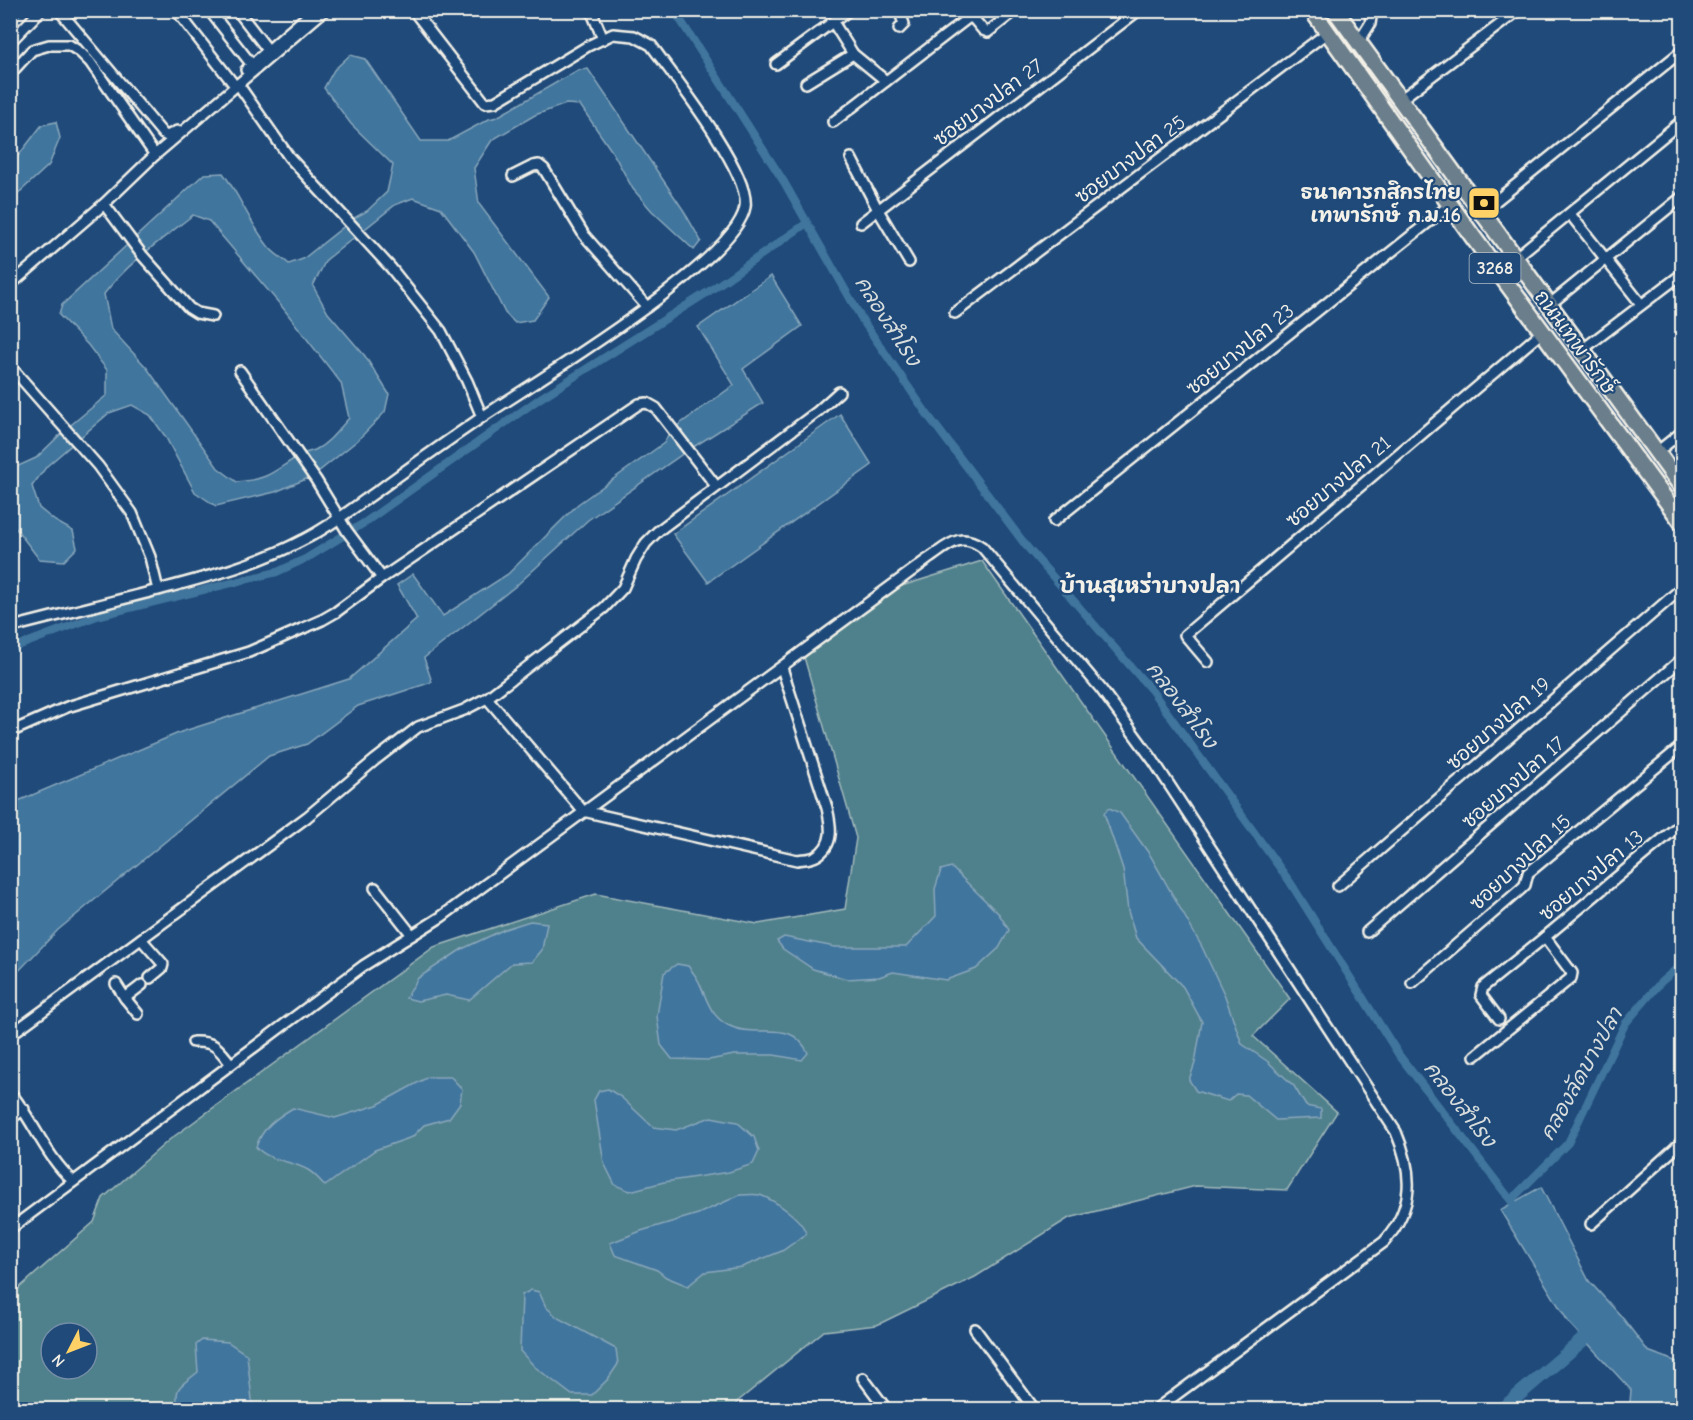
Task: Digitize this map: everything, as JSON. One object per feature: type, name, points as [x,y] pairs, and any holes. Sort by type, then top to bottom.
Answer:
[{"type":"main road","name":"ถนนเทพารักษ์","points":[[1312,10],[1542,332],[1683,522]]},
{"type":"main road","name":"ถนนเทพารักษ์","points":[[1335,10],[1683,487]]},
{"type":"street","points":[[10,42],[41,10]]},
{"type":"street","points":[[59,10],[167,136],[173,135],[325,10]]},
{"type":"street","points":[[209,10],[252,64]]},
{"type":"street","points":[[237,10],[268,50]]},
{"type":"street","points":[[10,285],[104,204],[235,83],[252,64],[314,10]]},
{"type":"street","points":[[10,624],[16,626],[194,580],[281,551],[305,539],[647,307],[724,243],[741,218],[746,207],[744,193],[724,148],[651,45],[642,39],[623,33],[613,34],[588,46],[495,102],[485,103],[413,10]]},
{"type":"street","points":[[591,10],[603,39]]},
{"type":"street","points":[[776,64],[849,10]]},
{"type":"street","points":[[899,10],[904,24],[899,30]]},
{"type":"street","points":[[832,122],[968,18],[973,18],[983,30],[988,32],[1016,10]]},
{"type":"street","name":"ซอยบางปลา 27","points":[[861,223],[1139,10]]},
{"type":"street","points":[[1358,43],[1370,24],[1372,10]]},
{"type":"street","points":[[1400,100],[1518,10]]},
{"type":"street","points":[[180,15],[235,83],[289,157],[346,222],[392,268],[441,331],[467,381],[482,417]]},
{"type":"street","points":[[833,22],[853,54],[886,81]]},
{"type":"street","name":"ซอยบางปลา 25","points":[[955,314],[1328,32]]},
{"type":"street","points":[[10,74],[32,50],[49,45],[69,45],[90,62],[155,155]]},
{"type":"street","points":[[1482,212],[1683,51]]},
{"type":"street","points":[[806,83],[853,54]]},
{"type":"street","points":[[1515,258],[1683,120]]},
{"type":"street","points":[[851,158],[909,262]]},
{"type":"street","points":[[513,176],[533,166],[539,165],[544,169],[584,235],[647,307]]},
{"type":"street","points":[[1549,304],[1683,197]]},
{"type":"street","points":[[104,204],[142,255],[193,311],[213,316]]},
{"type":"street","name":"ซอยบางปลา 23","points":[[1054,520],[1450,205]]},
{"type":"street","points":[[1570,214],[1641,304]]},
{"type":"street","points":[[1582,350],[1683,274]]},
{"type":"street","name":"ซอยบางปลา 21","points":[[1208,662],[1185,635],[1542,332]]},
{"type":"street","points":[[10,366],[118,491],[137,522],[150,557],[158,590]]},
{"type":"street","points":[[240,371],[298,453],[347,531],[382,578]]},
{"type":"street","points":[[10,1035],[307,817],[375,759],[418,727],[464,710],[487,698],[604,608],[623,588],[636,559],[646,543],[658,531],[818,411],[838,392]]},
{"type":"street","points":[[10,732],[67,707],[249,652],[336,612],[382,578],[639,404],[647,403],[656,408],[716,486]]},
{"type":"street","points":[[1657,452],[1683,432]]},
{"type":"street","points":[[10,1229],[363,966],[441,916],[919,566],[959,539],[972,540],[982,547],[1101,689],[1153,760],[1396,1132],[1406,1156],[1409,1182],[1406,1203],[1397,1225],[1389,1236],[1373,1251],[1155,1410]]},
{"type":"street","name":"ซอยบางปลา 19","points":[[1338,886],[1683,588]]},
{"type":"street","name":"ซอยบางปลา 17","points":[[1367,932],[1683,659]]},
{"type":"street","points":[[487,698],[582,811],[797,860],[816,856],[827,845],[832,830],[782,668]]},
{"type":"street","name":"ซอยบางปลา 15","points":[[1412,983],[1521,890],[1528,873],[1683,746]]},
{"type":"street","name":"ซอยบางปลา 13","points":[[1475,1056],[1571,978],[1572,973],[1545,937],[1683,823]]},
{"type":"street","points":[[375,888],[412,935]]},
{"type":"street","points":[[1499,1019],[1481,995],[1483,987],[1545,937]]},
{"type":"street","points":[[141,939],[163,965],[150,978]]},
{"type":"street","points":[[116,984],[138,1014]]},
{"type":"street","points":[[125,998],[142,985]]},
{"type":"street","points":[[193,1042],[206,1041],[214,1045],[231,1064]]},
{"type":"street","points":[[10,1092],[24,1109],[55,1161],[73,1181]]},
{"type":"street","points":[[10,1119],[24,1109]]},
{"type":"street","points":[[1591,1224],[1683,1142]]},
{"type":"street","points":[[975,1329],[1035,1410]]},
{"type":"street","points":[[863,1378],[887,1410]]},
{"type":"green space","points":[[982,561],[1290,999],[1253,1036],[1337,1112],[1287,1190],[1196,1186],[1069,1218],[975,1277],[877,1325],[824,1331],[737,1402],[737,1409],[11,1409],[10,1296],[94,1222],[103,1198],[169,1140],[434,947],[596,894],[758,924],[845,909],[856,838],[804,657],[892,589]]},
{"type":"water","points":[[350,55],[365,59],[421,141],[448,141],[497,117],[578,70],[588,69],[682,208],[701,241],[694,250],[652,211],[633,189],[613,153],[580,105],[566,104],[535,115],[492,140],[474,168],[479,204],[549,297],[533,320],[515,323],[505,313],[474,252],[441,208],[413,198],[395,205],[326,260],[313,286],[328,313],[365,356],[389,394],[385,412],[358,440],[313,476],[275,492],[216,506],[195,492],[165,436],[150,415],[132,405],[109,413],[47,466],[32,486],[39,508],[55,521],[73,531],[77,548],[64,561],[39,559],[11,522],[11,466],[14,468],[36,458],[107,395],[107,370],[88,345],[59,315],[62,305],[204,174],[223,173],[272,251],[289,264],[303,259],[367,211],[387,192],[393,165],[351,124],[324,88],[334,70]],"holes":[[[193,215],[209,221],[283,308],[341,383],[349,418],[325,444],[269,474],[248,481],[237,482],[218,468],[147,368],[111,329],[104,294],[135,262]]]},
{"type":"water","points":[[56,122],[60,138],[49,165],[11,200],[11,165],[42,125]]},
{"type":"water","points":[[771,276],[802,326],[743,369],[763,403],[687,451],[588,520],[517,585],[424,658],[432,682],[358,706],[307,744],[269,756],[58,930],[11,979],[11,804],[181,732],[349,679],[417,619],[397,585],[413,574],[443,616],[508,574],[578,504],[664,443],[670,431],[734,385],[698,327]]},
{"type":"water","points":[[840,414],[872,465],[708,582],[673,534]]},
{"type":"water","points":[[1109,808],[1120,813],[1150,855],[1202,947],[1225,996],[1242,1044],[1267,1061],[1294,1086],[1306,1106],[1321,1109],[1321,1118],[1276,1120],[1246,1095],[1236,1094],[1228,1101],[1196,1091],[1189,1080],[1195,1063],[1202,1022],[1183,987],[1136,938],[1128,911],[1123,869],[1104,813]]},
{"type":"water","points":[[951,867],[999,914],[1009,930],[999,948],[976,969],[946,980],[893,972],[879,977],[847,979],[813,969],[783,949],[777,941],[784,937],[835,947],[906,947],[936,916],[935,889],[941,870]]},
{"type":"water","points":[[530,921],[547,923],[542,950],[532,962],[512,963],[469,1000],[446,995],[418,1001],[406,998],[418,978],[462,949],[505,929]]},
{"type":"water","points":[[677,964],[688,966],[698,980],[712,1011],[726,1024],[749,1031],[772,1031],[792,1035],[801,1042],[808,1053],[802,1060],[774,1055],[734,1055],[709,1060],[672,1059],[661,1045],[657,1016],[664,973]]},
{"type":"water","points":[[428,1077],[451,1077],[462,1089],[460,1103],[449,1118],[424,1125],[412,1137],[375,1150],[325,1186],[308,1170],[268,1156],[256,1147],[270,1124],[293,1108],[335,1118],[377,1105]]},
{"type":"water","points":[[608,1089],[621,1097],[653,1127],[676,1130],[711,1117],[737,1122],[754,1137],[759,1151],[753,1164],[729,1172],[664,1182],[630,1191],[615,1185],[604,1163],[594,1100],[599,1091]]},
{"type":"water","points":[[1541,1187],[1589,1281],[1621,1316],[1648,1351],[1677,1362],[1682,1368],[1682,1409],[1634,1409],[1630,1402],[1631,1390],[1569,1323],[1500,1210]]},
{"type":"water","points":[[740,1195],[760,1195],[773,1201],[800,1222],[806,1234],[782,1251],[742,1267],[705,1272],[688,1286],[666,1277],[657,1270],[615,1255],[610,1243],[698,1214]]},
{"type":"water","points":[[531,1290],[539,1292],[546,1307],[558,1318],[616,1349],[618,1364],[608,1379],[592,1395],[572,1395],[535,1367],[520,1351],[522,1295]]},
{"type":"water","points":[[202,1340],[228,1342],[247,1355],[253,1409],[178,1409],[177,1395],[180,1387],[198,1372],[196,1345]]},
{"type":"waterway","points":[[10,17],[16,10]]},
{"type":"waterway","name":"คลองสำโรง","points":[[674,10],[784,182],[863,321],[927,414],[1027,547],[1152,691],[1290,882],[1399,1055],[1519,1211]]},
{"type":"waterway","points":[[10,649],[97,616],[277,572],[307,558],[364,523],[539,399],[708,292],[807,223]]},
{"type":"waterway","name":"คลองลัดบางปลา","points":[[1511,1200],[1568,1143],[1625,1024],[1661,982],[1682,964]]},
{"type":"waterway","points":[[1501,1410],[1598,1327]]},
{"type":"place","name":"ธนาคารกสิกรไทย เทพารักษ์ ก.ม.16","points":[[1484,203]]},
{"type":"district","name":"บ้านสุเหร่าบางปลา","points":[[1150,585]]}]
